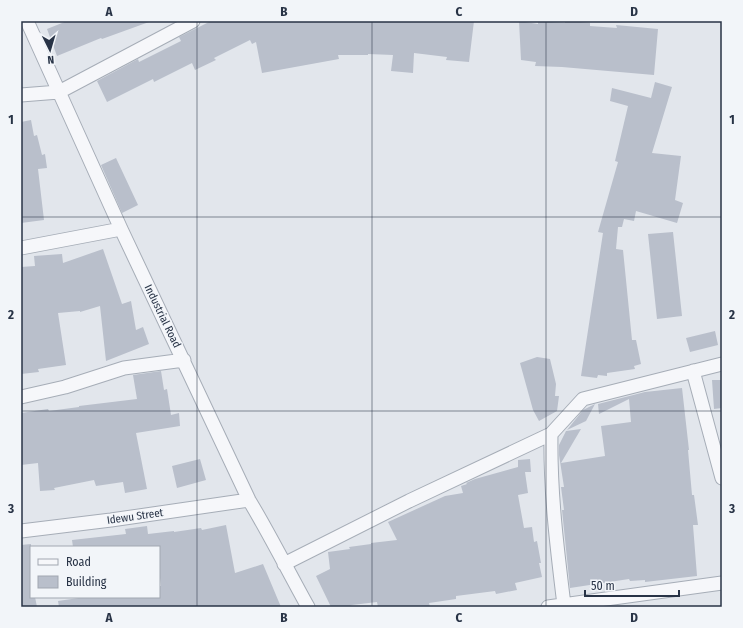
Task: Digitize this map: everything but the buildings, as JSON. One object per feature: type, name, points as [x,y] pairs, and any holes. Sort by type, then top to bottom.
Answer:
[{"type":"street","name":"Industrial Road","points":[[27,21],[121,228],[249,500],[266,527],[284,564],[308,607]]},
{"type":"street","points":[[21,95],[59,92],[193,21]]},
{"type":"street","points":[[21,248],[121,228]]},
{"type":"street","points":[[21,397],[65,387],[124,368],[184,360]]},
{"type":"street","points":[[284,564],[409,501],[551,434],[583,399],[722,364]]},
{"type":"street","points":[[693,371],[722,478]]},
{"type":"street","points":[[551,434],[550,460],[564,605]]},
{"type":"street","name":"Idewu Street","points":[[21,531],[111,520],[249,500]]},
{"type":"street","points":[[548,607],[722,583]]}]
